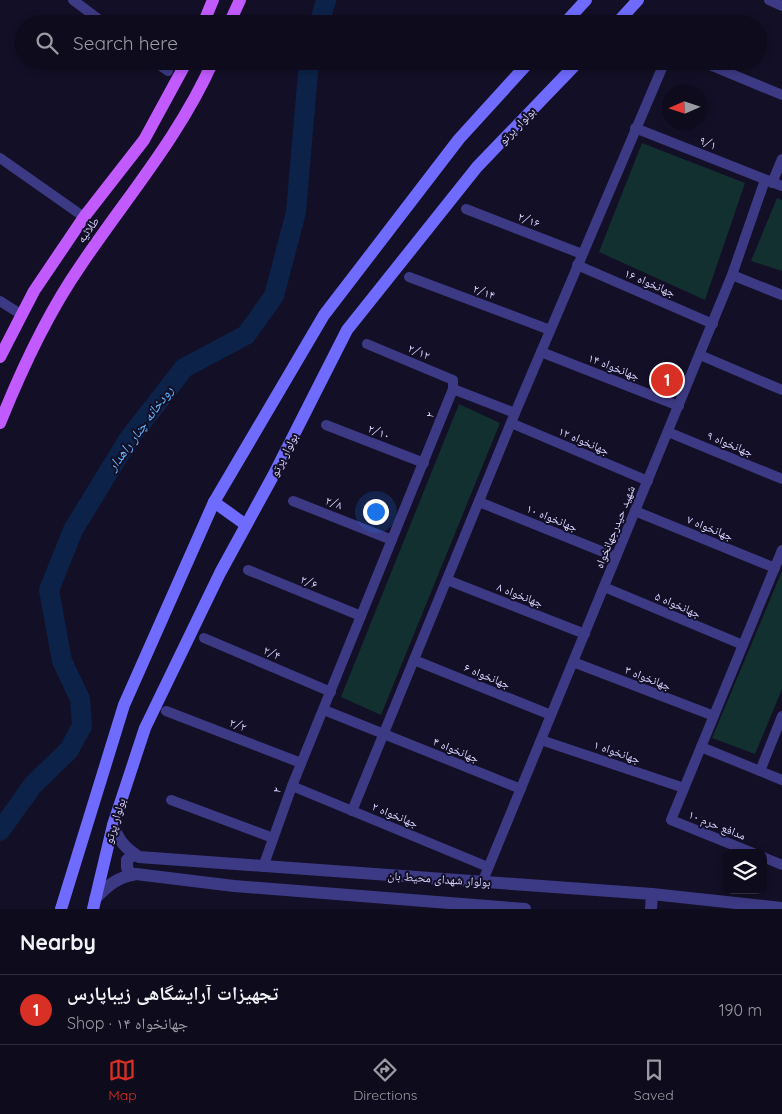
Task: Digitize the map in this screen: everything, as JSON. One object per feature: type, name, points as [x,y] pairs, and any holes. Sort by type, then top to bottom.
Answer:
[{"type":"main road","points":[[207,15],[213,0]]},
{"type":"main road","points":[[233,15],[240,0]]},
{"type":"main road","points":[[572,15],[586,0]]},
{"type":"main road","points":[[624,15],[638,0]]},
{"type":"main road","name":"طلائیه","points":[[0,357],[34,291],[84,217],[144,140],[182,70]]},
{"type":"main road","name":"طلائیه","points":[[0,423],[46,322],[80,266],[151,169],[208,70]]},
{"type":"main road","name":"بولوار پرتو","points":[[61,909],[124,705],[214,502],[324,315],[459,139],[522,70]]},
{"type":"main road","name":"بولوار پرتو","points":[[94,904],[113,826],[145,728],[220,573],[348,330],[477,167],[571,70]]},
{"type":"main road","points":[[214,502],[246,525]]},
{"type":"street","points":[[73,0],[93,15]]},
{"type":"street","points":[[769,0],[782,6]]},
{"type":"street","points":[[352,811],[513,418],[634,128],[661,70]]},
{"type":"street","points":[[722,70],[782,94]]},
{"type":"street","name":"۹/۱","points":[[634,128],[773,183]]},
{"type":"street","points":[[0,158],[84,217]]},
{"type":"street","name":"شهید حیدرجهانخواه","points":[[482,883],[732,274],[782,159]]},
{"type":"street","name":"۲/۱۶","points":[[466,209],[582,254]]},
{"type":"street","name":"جهانخواه ۱۶","points":[[577,265],[713,324]]},
{"type":"street","points":[[732,274],[782,295]]},
{"type":"street","name":"۲/۱۴","points":[[409,277],[550,330]]},
{"type":"street","points":[[0,301],[22,315]]},
{"type":"street","name":"۲/۱۲","points":[[367,344],[453,380],[454,389]]},
{"type":"street","name":"جهانخواه ۱۴","points":[[541,352],[679,406]]},
{"type":"street","points":[[700,355],[782,390]]},
{"type":"street","points":[[454,389],[513,418]]},
{"type":"street","name":"۲","points":[[263,866],[301,763],[454,389]]},
{"type":"street","name":"جهانخواه ۱۲","points":[[513,418],[648,481]]},
{"type":"street","name":"۲/۱۰","points":[[326,425],[424,463]]},
{"type":"street","name":"جهانخواه ۹","points":[[668,432],[782,479]]},
{"type":"street","name":"۲/۸","points":[[293,501],[392,540]]},
{"type":"street","name":"جهانخواه ۱۰","points":[[479,502],[616,557]]},
{"type":"street","name":"جهانخواه ۷","points":[[635,511],[774,568]]},
{"type":"street","points":[[684,788],[782,550]]},
{"type":"street","name":"۲/۶","points":[[248,570],[361,616]]},
{"type":"street","name":"جهانخواه ۸","points":[[447,580],[585,634]]},
{"type":"street","name":"جهانخواه ۵","points":[[604,587],[743,645]]},
{"type":"street","name":"۲/۴","points":[[204,638],[331,692]]},
{"type":"street","name":"جهانخواه ۶","points":[[414,660],[551,715]]},
{"type":"street","name":"جهانخواه ۳","points":[[573,662],[714,716]]},
{"type":"street","name":"جهانخواه ۴","points":[[324,710],[521,789]]},
{"type":"street","name":"۲/۲","points":[[166,711],[301,763]]},
{"type":"street","points":[[760,770],[782,716]]},
{"type":"street","name":"جهانخواه ۱","points":[[541,740],[684,788]]},
{"type":"street","points":[[701,747],[782,780]]},
{"type":"street","name":"جهانخواه ۲","points":[[292,786],[488,867]]},
{"type":"street","name":"مدافع حرم ۱۰","points":[[684,788],[671,820],[743,849]]},
{"type":"street","points":[[171,800],[273,838]]},
{"type":"street","points":[[113,826],[119,841],[134,854],[127,860],[127,868],[132,875]]},
{"type":"street","name":"بولوار شهدای محیط بان","points":[[134,854],[139,857],[652,894],[782,908]]},
{"type":"street","points":[[767,859],[782,865]]},
{"type":"street","name":"بولوار شهدای محیط بان","points":[[94,904],[109,884],[124,876],[132,875],[234,886],[525,909]]},
{"type":"street","points":[[651,909],[652,894]]},
{"type":"green space","points":[[642,143],[745,183],[705,300],[599,252]]},
{"type":"green space","points":[[777,198],[782,200],[782,271],[751,261]]},
{"type":"green space","points":[[459,404],[500,423],[381,715],[341,697]]},
{"type":"green space","points":[[782,571],[782,689],[755,754],[712,738]]},
{"type":"waterway","name":"رودخانه چنار راهدار","points":[[322,15],[326,0]]},
{"type":"waterway","name":"رودخانه چنار راهدار","points":[[0,831],[33,785],[69,750],[82,726],[80,699],[62,661],[49,590],[73,530],[128,440],[184,368],[246,335],[274,296],[296,212],[308,70]]},
{"type":"place","name":"تجهیزات آرایشگاهی زیباپارس","points":[[667,380]]}]
